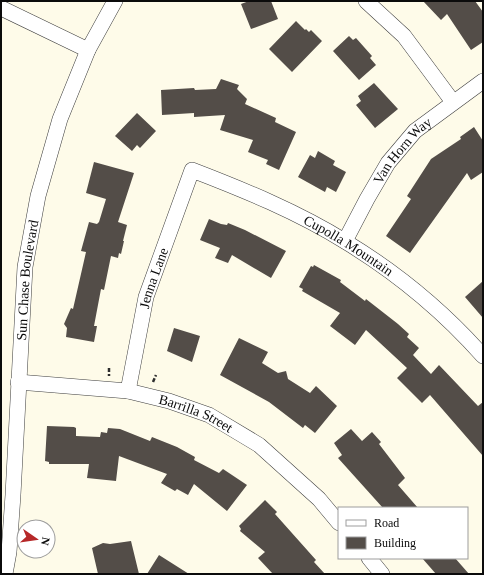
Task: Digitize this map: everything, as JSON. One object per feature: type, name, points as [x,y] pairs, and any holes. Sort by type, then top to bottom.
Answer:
[{"type":"street","name":"Sun Chase Boulevard","points":[[5,574],[9,552],[13,495],[25,266],[38,196],[60,119],[88,50],[115,1]]},
{"type":"street","points":[[366,1],[404,36],[453,102]]},
{"type":"street","points":[[1,8],[88,50]]},
{"type":"street","name":"Van Horn Way","points":[[345,241],[388,163],[415,131],[453,102],[483,82]]},
{"type":"street","name":"Cupolla Mountain","points":[[192,170],[286,210],[345,241],[394,274],[437,309],[483,356]]},
{"type":"street","name":"Jenna Lane","points":[[128,391],[146,297],[192,170]]},
{"type":"street","name":"Barrilla Street","points":[[18,382],[128,391],[169,401],[209,415],[259,445],[318,499],[338,522]]},
{"type":"street","points":[[370,559],[382,574]]},
{"type":"path","points":[[109,368],[110,372]]},
{"type":"path","points":[[154,380],[156,375]]},
{"type":"building","points":[[249,1],[271,1],[278,19],[251,29],[241,4]]},
{"type":"building","points":[[423,1],[475,1],[483,12],[483,42],[471,50],[447,14],[441,20]]},
{"type":"building","points":[[296,21],[305,30],[306,29],[309,32],[311,30],[322,41],[292,72],[269,49]]},
{"type":"building","points":[[349,36],[353,40],[356,38],[372,56],[370,58],[376,65],[359,80],[333,51]]},
{"type":"building","points":[[221,79],[239,85],[237,89],[247,99],[245,104],[276,118],[275,122],[296,132],[279,170],[266,164],[268,160],[248,152],[253,140],[220,130],[225,115],[194,117],[194,113],[162,115],[161,90],[194,88],[195,90],[216,89]]},
{"type":"building","points":[[374,83],[398,109],[375,128],[356,105],[361,101],[358,96]]},
{"type":"building","points":[[137,113],[156,131],[140,148],[137,145],[132,151],[115,136]]},
{"type":"building","points":[[474,127],[483,141],[483,172],[471,180],[467,173],[410,253],[386,236],[411,199],[407,196],[431,159],[461,139],[460,137]]},
{"type":"building","points":[[318,151],[335,161],[333,165],[346,172],[336,192],[327,187],[325,192],[298,177],[310,155],[315,158]]},
{"type":"building","points":[[94,162],[134,173],[118,222],[127,225],[121,254],[119,253],[118,258],[111,256],[104,290],[101,289],[94,326],[97,326],[94,342],[66,337],[67,328],[64,324],[71,308],[73,309],[86,252],[81,251],[89,222],[97,224],[99,222],[106,199],[86,193]]},
{"type":"building","points":[[209,219],[221,224],[227,225],[228,223],[245,230],[286,251],[271,278],[232,255],[228,263],[215,258],[220,248],[200,240]]},
{"type":"building","points":[[314,265],[341,280],[340,282],[365,301],[366,299],[409,334],[407,337],[419,348],[413,355],[431,374],[439,365],[478,406],[483,402],[483,456],[430,395],[422,403],[397,378],[407,368],[366,330],[355,345],[330,326],[340,313],[302,291],[303,289],[299,287],[311,266],[313,267]]},
{"type":"building","points":[[483,281],[483,318],[465,297]]},
{"type":"building","points":[[174,328],[200,336],[192,362],[167,351]]},
{"type":"building","points":[[239,338],[268,352],[262,363],[278,373],[286,371],[288,379],[310,393],[316,386],[337,406],[315,433],[305,425],[303,428],[269,402],[220,375]]},
{"type":"building","points":[[47,426],[74,427],[76,428],[76,436],[100,437],[101,432],[107,433],[108,428],[120,429],[150,441],[152,437],[177,447],[195,457],[194,460],[219,473],[223,469],[247,485],[227,511],[194,484],[188,495],[177,489],[175,491],[161,483],[167,474],[119,456],[116,481],[87,478],[89,464],[49,464],[49,462],[45,461]]},
{"type":"building","points":[[351,429],[362,441],[372,432],[381,442],[379,444],[405,478],[398,485],[417,507],[382,507],[338,458],[342,455],[334,443]]},
{"type":"building","points":[[265,500],[277,512],[275,514],[316,560],[314,562],[325,574],[273,574],[258,558],[265,552],[240,531],[241,529],[239,526]]},
{"type":"building","points":[[131,541],[139,574],[98,574],[92,548],[103,543],[110,544]]},
{"type":"building","points":[[159,555],[189,574],[147,574]]},
{"type":"building","points":[[423,559],[456,559],[469,574],[436,574]]}]
